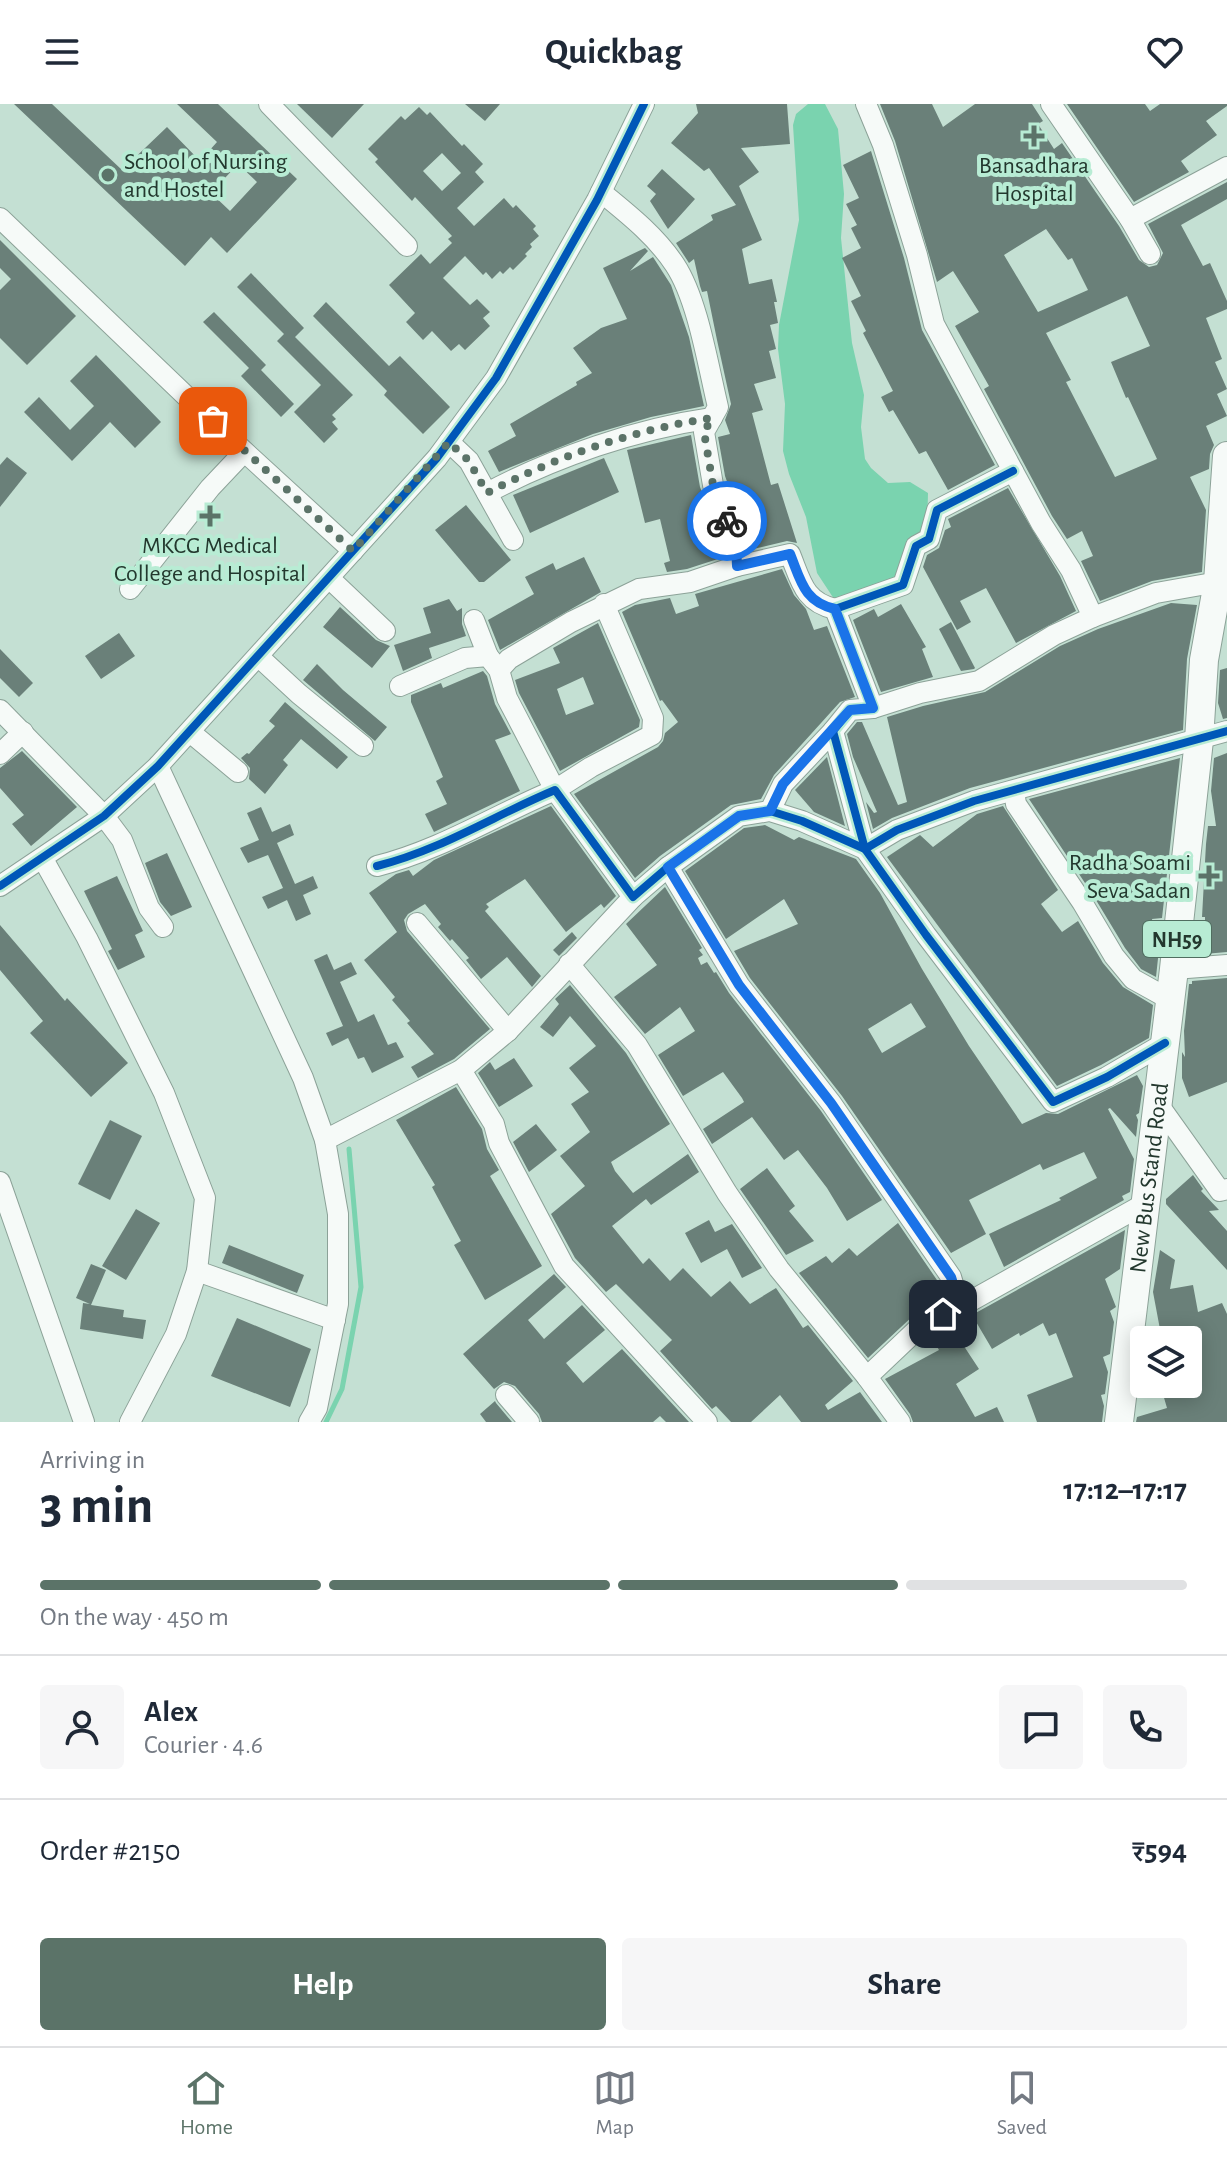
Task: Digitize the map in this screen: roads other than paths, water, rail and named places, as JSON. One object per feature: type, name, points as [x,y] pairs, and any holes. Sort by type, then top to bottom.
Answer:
[{"type":"highway","name":"New Bus Stand Road","points":[[1119,1422],[1174,969],[1199,740],[1204,660],[1218,582],[1227,456]]},
{"type":"street","points":[[269,104],[407,246]]},
{"type":"street","points":[[0,886],[104,816],[158,766],[449,442],[496,378],[601,192],[644,104]]},
{"type":"street","points":[[866,104],[883,145],[917,255],[934,324],[1041,523],[1071,570],[1093,617]]},
{"type":"street","points":[[1051,104],[1130,219],[1150,254]]},
{"type":"street","points":[[1130,219],[1227,167]]},
{"type":"street","points":[[601,192],[659,243],[677,268],[694,311],[718,407],[704,432],[713,485],[736,544],[737,566]]},
{"type":"street","points":[[0,218],[244,452],[353,551]]},
{"type":"street","points":[[487,493],[536,468],[655,428],[712,418]]},
{"type":"street","points":[[449,442],[469,461],[513,540]]},
{"type":"street","points":[[130,589],[210,488],[244,452]]},
{"type":"street","points":[[400,686],[465,658],[493,663],[509,659],[604,604],[639,589],[690,582],[737,566],[790,554],[803,587],[818,605],[835,609],[903,585],[916,546],[929,539],[937,510],[1013,471]]},
{"type":"street","points":[[329,578],[385,631]]},
{"type":"street","points":[[770,811],[783,784],[850,710],[873,708],[920,693],[979,681],[1054,635],[1093,617],[1156,593],[1218,582]]},
{"type":"street","points":[[377,866],[410,858],[555,790],[652,735],[653,718],[604,604]]},
{"type":"street","points":[[835,609],[873,708]]},
{"type":"street","points":[[474,620],[507,698],[555,790],[633,897]]},
{"type":"street","points":[[259,657],[363,746]]},
{"type":"street","points":[[0,710],[104,816],[122,840],[149,908],[163,927]]},
{"type":"street","points":[[833,731],[865,849],[1053,1102],[1107,1077],[1165,1043]]},
{"type":"street","points":[[865,849],[897,830],[974,801],[1227,731]]},
{"type":"street","points":[[0,754],[23,732]]},
{"type":"street","points":[[190,732],[238,772]]},
{"type":"street","points":[[158,766],[303,1078],[325,1140],[338,1214],[338,1304],[317,1408],[309,1422]]},
{"type":"street","points":[[1014,791],[1016,804],[1075,890],[1114,956],[1133,979],[1169,999]]},
{"type":"street","points":[[325,1140],[461,1070],[508,1031],[633,897],[668,867],[739,816],[770,811],[802,821],[865,849]]},
{"type":"street","points":[[43,859],[87,938],[164,1093],[205,1198],[197,1271],[176,1334],[130,1422]]},
{"type":"street","points":[[668,867],[739,985],[831,1103],[951,1277],[960,1307]]},
{"type":"street","points":[[417,923],[508,1031]]},
{"type":"street","points":[[569,964],[637,1045],[727,1193],[779,1269],[900,1422]]},
{"type":"street","points":[[1174,969],[1227,965]]},
{"type":"street","points":[[461,1070],[494,1124],[499,1143],[564,1266],[707,1422]]},
{"type":"street","points":[[1158,1104],[1220,1191],[1227,1189]]},
{"type":"street","points":[[0,1182],[84,1422]]},
{"type":"street","points":[[867,1377],[925,1322],[960,1307],[1146,1203]]},
{"type":"street","points":[[197,1271],[335,1320]]},
{"type":"street","points":[[506,1395],[529,1422]]},
{"type":"waterway","points":[[326,1422],[342,1389],[361,1287],[349,1149]]},
{"type":"place","name":"Bansadhara Hospital","points":[[1034,136]]},
{"type":"place","name":"School of Nursing and Hostel","points":[[108,175]]},
{"type":"place","name":"MKCG Medical College and Hospital","points":[[210,516]]},
{"type":"place","name":"Radha Soami Seva Sadan","points":[[1209,876]]}]
